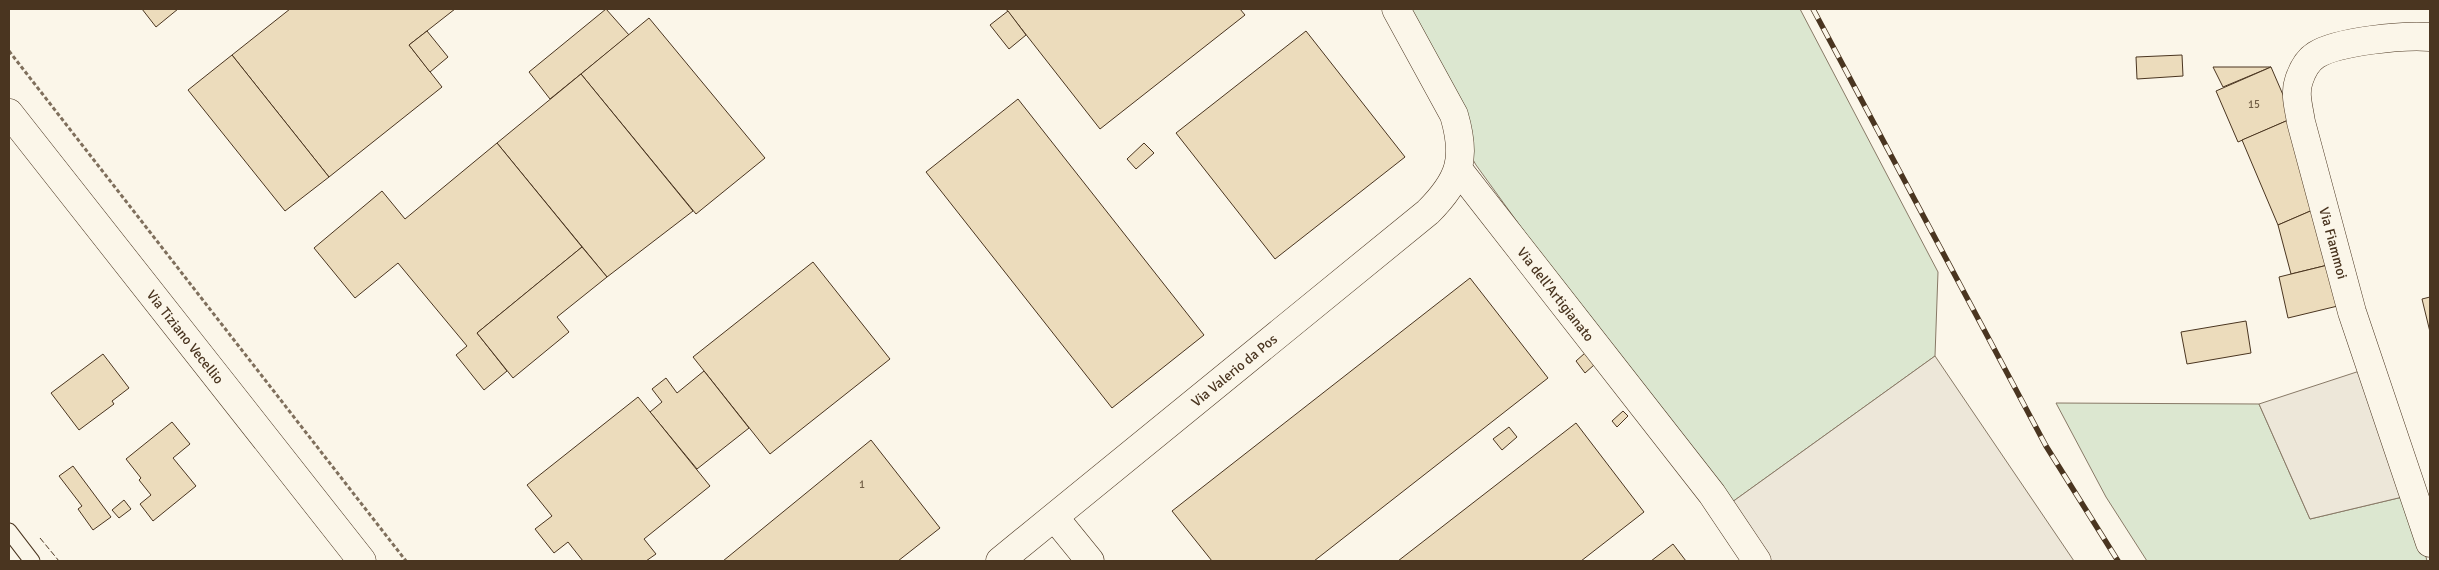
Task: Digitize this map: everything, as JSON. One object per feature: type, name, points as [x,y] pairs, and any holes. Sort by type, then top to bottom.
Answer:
[{"type":"street","points":[[1396,9],[1454,115],[1459,132],[1461,151],[1458,169]]},
{"type":"street","name":"Via Fiammoi","points":[[2430,37],[2379,39],[2327,50],[2315,55],[2304,67],[2298,81],[2297,96],[2301,122],[2352,312],[2430,543]]},
{"type":"street","name":"Via Tiziano Vecellio","points":[[9,113],[362,561]]},
{"type":"street","name":"Via Valerio da Pos","points":[[1000,561],[1428,212],[1451,187],[1458,169]]},
{"type":"street","name":"Via dell'Artigianato","points":[[1458,169],[1712,494],[1757,561]]},
{"type":"street","points":[[1055,518],[1090,561]]},
{"type":"lane","points":[[9,531],[32,561]]},
{"type":"path","points":[[9,51],[406,561]]},
{"type":"green space","points":[[1387,9],[1800,9],[1938,272],[1935,356],[1728,505],[1613,354],[1476,165]]},
{"type":"green space","points":[[2056,403],[2259,404],[2310,519],[2411,495],[2427,561],[2147,561],[2106,497]]},
{"type":"shaded area","points":[[1935,356],[2074,561],[1746,561],[1728,505]]},
{"type":"shaded area","points":[[2381,364],[2411,495],[2310,519],[2259,404]]},
{"type":"building","points":[[142,9],[178,9],[156,27]]},
{"type":"building","points":[[290,9],[455,9],[409,45],[442,87],[329,177],[232,55]]},
{"type":"building","points":[[606,9],[629,35],[550,99],[529,72]]},
{"type":"building","points":[[1006,9],[1240,9],[1245,15],[1100,129]]},
{"type":"building","points":[[1008,11],[1026,35],[1009,49],[990,25]]},
{"type":"building","points":[[649,18],[765,158],[696,214],[581,74]]},
{"type":"building","points":[[427,31],[448,57],[430,72],[409,45]]},
{"type":"building","points":[[1306,31],[1405,157],[1275,259],[1176,133]]},
{"type":"building","points":[[232,55],[329,177],[285,211],[188,90]]},
{"type":"building","points":[[2182,55],[2183,76],[2137,79],[2136,57]]},
{"type":"building","points":[[2213,67],[2271,67],[2223,87]]},
{"type":"building","points":[[2271,67],[2293,118],[2238,142],[2216,91]]},
{"type":"building","points":[[581,74],[693,211],[607,277],[497,143]]},
{"type":"building","points":[[1018,99],[1204,335],[1112,408],[926,172]]},
{"type":"building","points":[[2293,118],[2322,206],[2278,225],[2242,140]]},
{"type":"building","points":[[497,143],[582,247],[477,333],[507,371],[484,390],[456,355],[467,346],[398,263],[355,298],[314,248],[382,191],[405,219]]},
{"type":"building","points":[[1144,143],[1154,153],[1136,169],[1127,159]]},
{"type":"building","points":[[2322,206],[2336,263],[2291,274],[2278,225]]},
{"type":"building","points":[[582,247],[607,277],[557,317],[569,332],[513,378],[477,333]]},
{"type":"building","points":[[813,262],[890,359],[770,454],[693,357]]},
{"type":"building","points":[[2336,263],[2346,304],[2288,318],[2279,277]]},
{"type":"building","points":[[1470,278],[1548,378],[1314,561],[1212,561],[1172,511]]},
{"type":"building","points":[[2430,297],[2430,332],[2422,299]]},
{"type":"building","points":[[2246,321],[2251,353],[2187,364],[2181,332]]},
{"type":"building","points":[[1585,353],[1594,365],[1585,373],[1576,361]]},
{"type":"building","points":[[103,354],[129,388],[112,401],[114,404],[79,430],[51,393]]},
{"type":"building","points":[[704,371],[749,428],[697,469],[650,412],[662,402],[652,389],[666,378],[677,393]]},
{"type":"building","points":[[638,397],[710,486],[644,539],[656,554],[646,561],[583,561],[568,542],[554,553],[535,529],[552,516],[527,485]]},
{"type":"building","points":[[1623,411],[1628,416],[1617,427],[1612,421]]},
{"type":"building","points":[[172,422],[190,444],[173,458],[196,486],[153,521],[140,504],[151,495],[126,459]]},
{"type":"building","points":[[1576,423],[1644,512],[1581,561],[1398,561]]},
{"type":"building","points":[[1509,427],[1517,437],[1502,450],[1493,439]]},
{"type":"building","points":[[871,440],[940,528],[898,561],[723,561]]},
{"type":"building","points":[[73,466],[111,517],[93,530],[78,509],[82,506],[59,476]]},
{"type":"building","points":[[124,500],[131,509],[119,518],[112,510]]},
{"type":"building","points":[[1673,544],[1686,561],[1651,561]]},
{"type":"railway","points":[[1813,9],[2046,446],[2118,561]]},
{"type":"fence","points":[[40,538],[59,561]]}]
